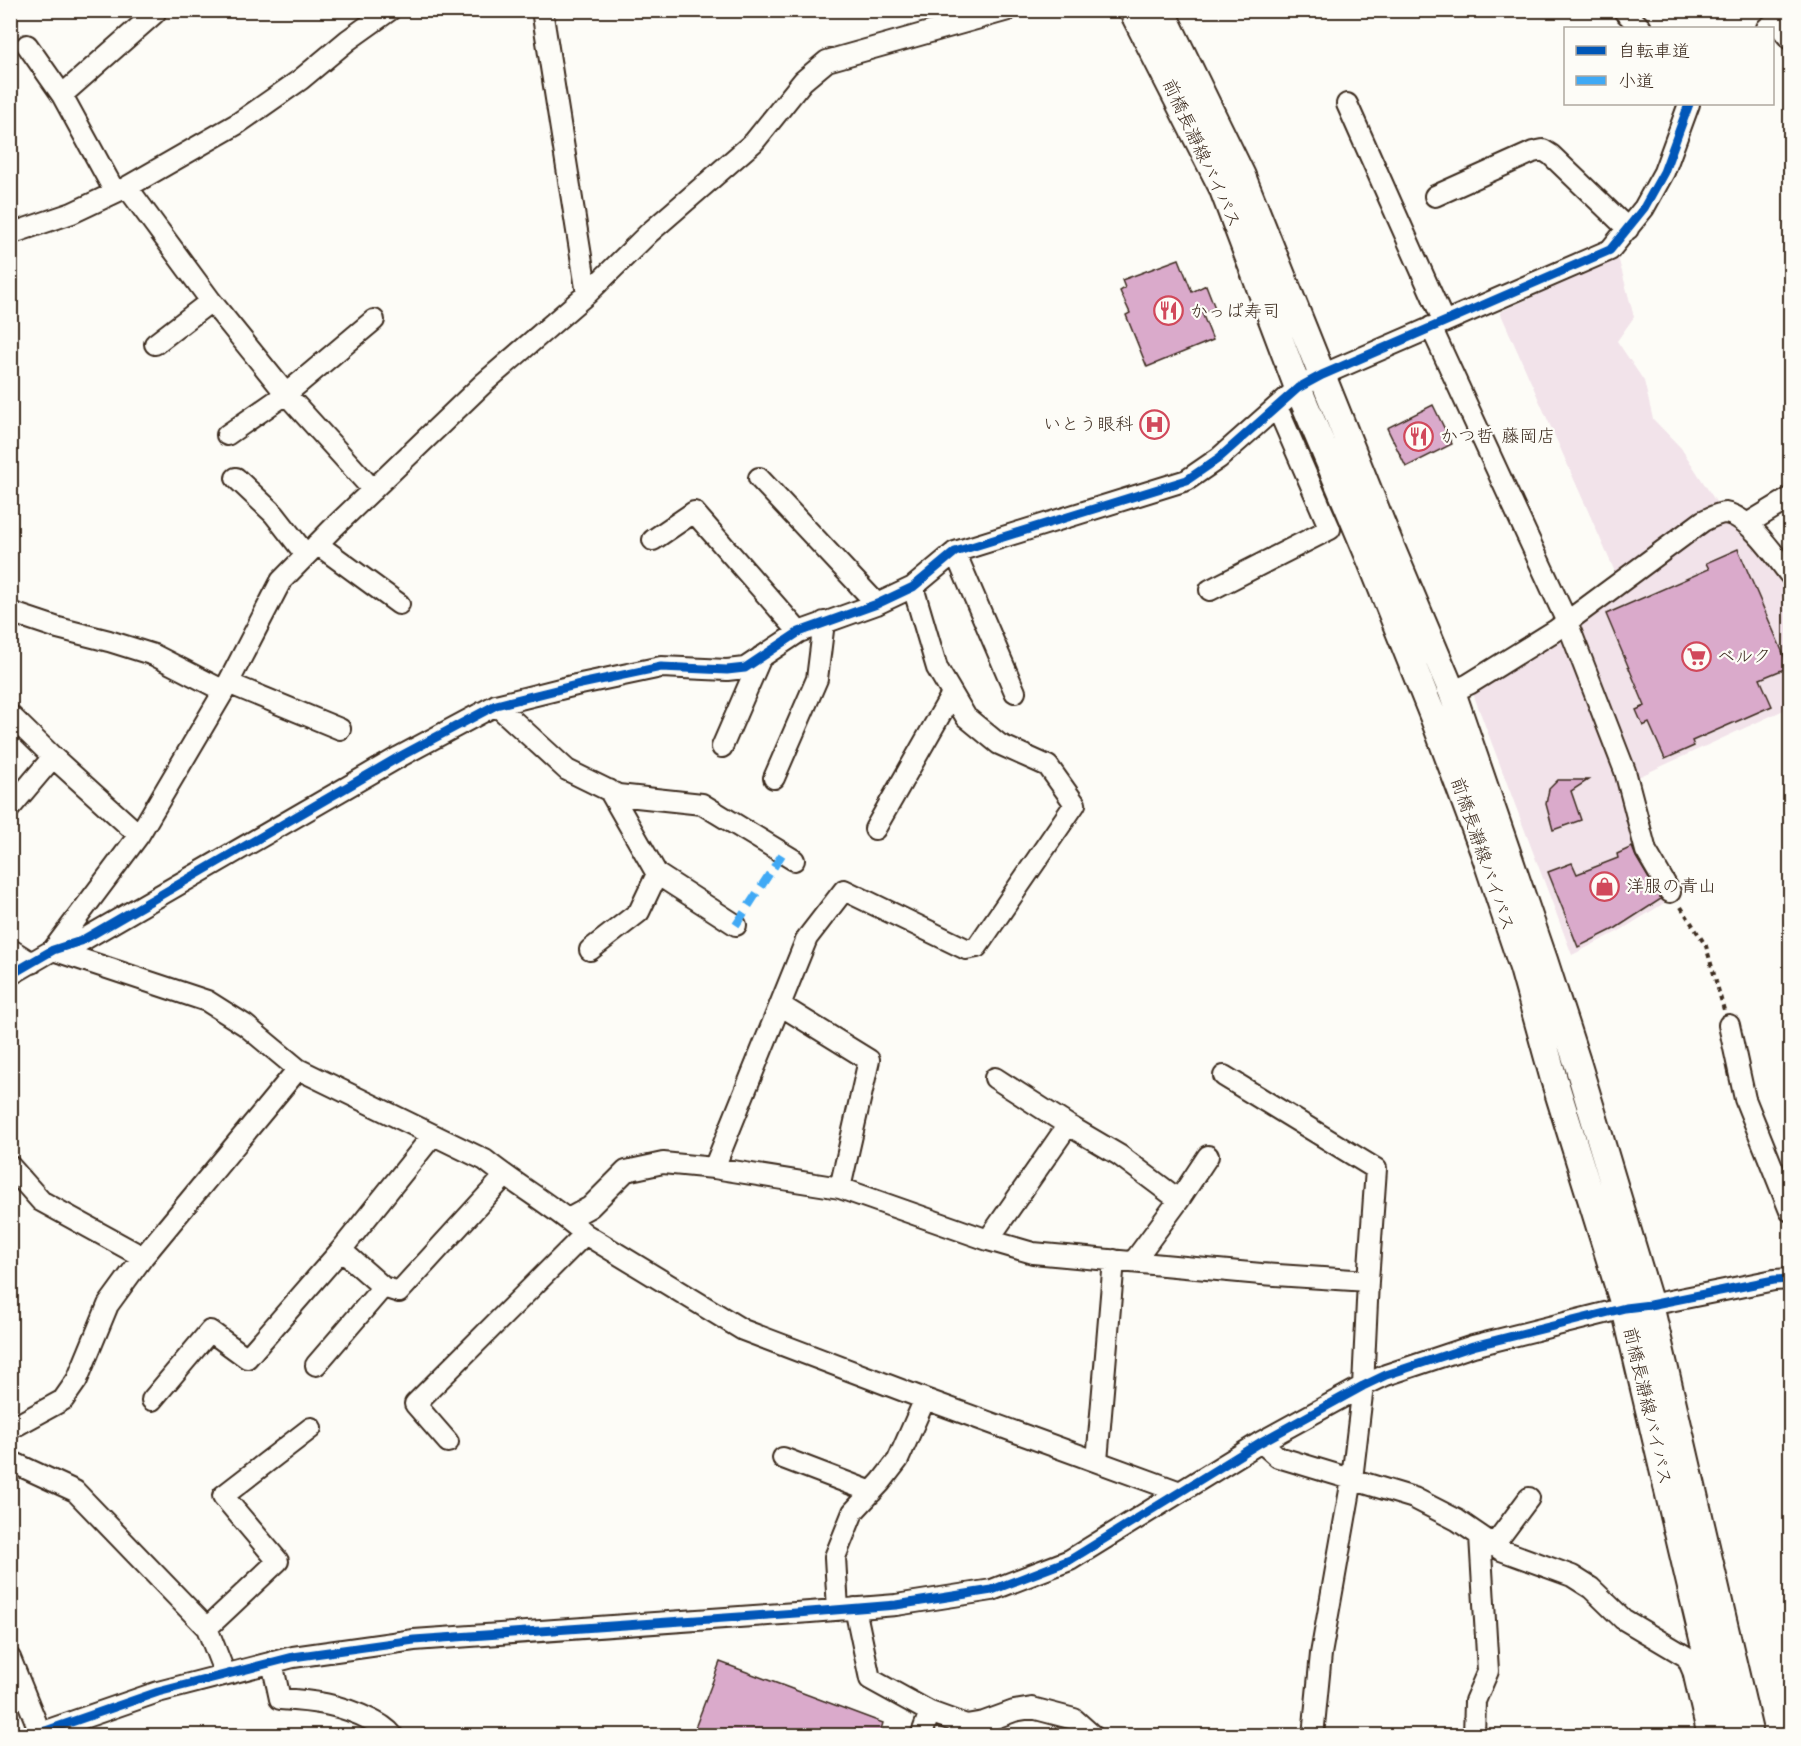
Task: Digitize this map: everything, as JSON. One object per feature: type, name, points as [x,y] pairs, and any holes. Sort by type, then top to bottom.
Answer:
[{"type":"main road","name":"前橋長瀞線バイパス","points":[[1132,10],[1222,187],[1298,388],[1433,716],[1486,858],[1523,968],[1553,1076],[1625,1308],[1726,1736]]},
{"type":"main road","name":"前橋長瀞線バイパス","points":[[1161,10],[1242,176],[1391,547],[1452,692],[1548,970],[1650,1305],[1750,1736]]},
{"type":"street","points":[[62,95],[156,13],[153,10]]},
{"type":"street","points":[[10,234],[72,213],[121,189],[237,124],[300,80],[348,40],[390,10]]},
{"type":"street","points":[[542,10],[587,294]]},
{"type":"street","points":[[53,950],[139,835],[226,687],[282,581],[312,550],[485,382],[587,294],[649,233],[754,142],[803,81],[827,61],[1008,10]]},
{"type":"street","points":[[1623,10],[1640,27]]},
{"type":"street","points":[[1778,21],[1791,39]]},
{"type":"street","points":[[27,45],[62,95],[121,189],[286,394],[373,490]]},
{"type":"street","points":[[1347,104],[1438,324],[1567,622],[1625,771],[1646,851],[1670,892]]},
{"type":"street","points":[[10,975],[53,950],[81,941],[388,763],[496,705],[661,667],[727,670],[745,668],[799,632],[877,604],[913,587],[955,552],[1187,480],[1219,458],[1298,388],[1322,375],[1610,250],[1644,208],[1664,171],[1689,105]]},
{"type":"street","points":[[1435,196],[1533,152],[1543,150],[1628,229]]},
{"type":"street","points":[[155,344],[211,301]]},
{"type":"street","points":[[227,435],[286,394],[374,320]]},
{"type":"street","points":[[1210,590],[1330,529],[1277,407]]},
{"type":"street","points":[[236,478],[312,550],[399,604]]},
{"type":"street","points":[[759,478],[877,604]]},
{"type":"street","points":[[1747,524],[1791,498]]},
{"type":"street","points":[[653,540],[694,512],[799,632]]},
{"type":"street","points":[[1452,692],[1479,678],[1567,622],[1703,521],[1724,513],[1741,518],[1791,574]]},
{"type":"street","points":[[955,552],[1015,692]]},
{"type":"street","points":[[714,1168],[807,938],[844,890],[966,949],[977,947],[1075,804],[1048,766],[999,744],[966,717],[937,668],[913,587]]},
{"type":"street","points":[[10,612],[154,655],[226,687],[340,729]]},
{"type":"street","points":[[774,778],[817,679],[824,622]]},
{"type":"street","points":[[722,747],[761,657]]},
{"type":"street","points":[[875,829],[952,694]]},
{"type":"street","points":[[496,705],[567,770],[618,795],[702,804],[794,860]]},
{"type":"street","points":[[10,715],[139,835]]},
{"type":"street","points":[[10,808],[53,757]]},
{"type":"street","points":[[609,790],[657,874],[736,925]]},
{"type":"street","points":[[590,950],[639,912],[657,874]]},
{"type":"street","points":[[10,949],[32,963]]},
{"type":"street","points":[[53,950],[207,1001],[245,1026],[298,1069],[485,1160],[568,1219],[585,1234],[743,1330],[1180,1492]]},
{"type":"street","points":[[780,1005],[869,1060],[840,1188]]},
{"type":"street","points":[[1729,1025],[1745,1099],[1791,1211]]},
{"type":"street","points":[[10,1429],[63,1400],[77,1380],[108,1305],[143,1257],[298,1069]]},
{"type":"street","points":[[1224,1076],[1376,1169],[1363,1386],[1352,1479],[1321,1654],[1313,1736]]},
{"type":"street","points":[[995,1078],[1119,1155],[1179,1200]]},
{"type":"street","points":[[988,1240],[1068,1125]]},
{"type":"street","points":[[152,1400],[210,1331],[247,1359],[341,1250],[433,1135]]},
{"type":"street","points":[[1097,1461],[1124,1260],[1179,1200],[1208,1156]]},
{"type":"street","points":[[568,1219],[590,1207],[626,1171],[663,1163],[714,1168],[840,1188],[988,1240],[1033,1252],[1261,1274],[1368,1281]]},
{"type":"street","points":[[10,1166],[41,1201],[143,1257]]},
{"type":"street","points":[[341,1250],[383,1287],[399,1292],[505,1176]]},
{"type":"street","points":[[448,1442],[415,1404],[585,1234]]},
{"type":"street","points":[[10,1658],[35,1734],[158,1692],[293,1657],[414,1640],[896,1605],[992,1590],[1070,1560],[1261,1442],[1363,1386],[1386,1376],[1473,1346],[1625,1308],[1774,1280],[1791,1279]]},
{"type":"street","points":[[316,1365],[383,1287]]},
{"type":"street","points":[[926,1399],[898,1460],[853,1512],[836,1557],[846,1609],[870,1679],[930,1712],[966,1725],[1032,1708],[1074,1719],[1093,1736]]},
{"type":"street","points":[[207,1628],[278,1561],[223,1496],[311,1428]]},
{"type":"street","points":[[1261,1442],[1278,1457],[1414,1498],[1456,1520],[1501,1550],[1572,1576],[1591,1588],[1623,1618],[1687,1657],[1693,1671],[1708,1736]]},
{"type":"street","points":[[783,1458],[872,1492]]},
{"type":"street","points":[[10,1461],[75,1491],[207,1628],[225,1674]]},
{"type":"street","points":[[1474,1736],[1475,1701],[1488,1671],[1487,1540],[1529,1498]]},
{"type":"street","points":[[272,1662],[280,1699],[317,1701],[353,1710],[387,1728],[393,1736]]},
{"type":"street","points":[[921,1736],[930,1712]]},
{"type":"path","points":[[1670,892],[1706,946],[1729,1025]]},
{"type":"shaded area","points":[[1618,257],[1634,317],[1617,341],[1644,381],[1653,419],[1681,448],[1718,505],[1736,527],[1752,541],[1790,590],[1790,707],[1621,785],[1669,900],[1621,930],[1572,955],[1472,691],[1623,590],[1500,312]]},
{"type":"building","name":"かっぱ寿司","points":[[1179,259],[1192,292],[1206,285],[1215,308],[1202,313],[1213,340],[1147,367],[1126,315],[1130,313],[1120,291],[1125,288],[1122,280]]},
{"type":"building","name":"かつ哲 藤岡店","points":[[1433,405],[1452,444],[1406,467],[1387,428]]},
{"type":"building","points":[[1738,549],[1789,667],[1760,679],[1772,706],[1692,741],[1694,746],[1665,759],[1649,723],[1643,726],[1636,710],[1645,706],[1606,614],[1709,569],[1706,563]]},
{"type":"building","points":[[1558,780],[1588,780],[1571,791],[1581,820],[1553,830],[1546,804],[1549,789]]},
{"type":"building","name":"洋服の青山","points":[[1632,847],[1661,899],[1616,928],[1578,947],[1548,872],[1572,863],[1577,874],[1618,858],[1617,854]]},
{"type":"building","points":[[720,1662],[883,1723],[879,1736],[692,1736]]},
{"type":"marked path","points":[[736,925],[783,853]]},
{"type":"cycle path","points":[[10,975],[53,950],[81,941],[399,757],[496,705],[661,667],[727,670],[745,668],[799,632],[877,604],[913,587],[955,552],[1187,480],[1219,458],[1298,388],[1322,375],[1610,250],[1644,208],[1664,172],[1689,105]]},
{"type":"cycle path","points":[[31,1736],[158,1692],[293,1657],[414,1640],[896,1605],[992,1590],[1070,1560],[1261,1442],[1386,1375],[1473,1346],[1625,1308],[1790,1279]]},
{"type":"place","name":"かっぱ寿司","points":[[1169,311]]},
{"type":"place","name":"いとう眼科","points":[[1154,424]]},
{"type":"place","name":"かつ哲 藤岡店","points":[[1419,436]]},
{"type":"place","name":"ベルク","points":[[1696,656]]},
{"type":"place","name":"洋服の青山","points":[[1605,886]]}]
